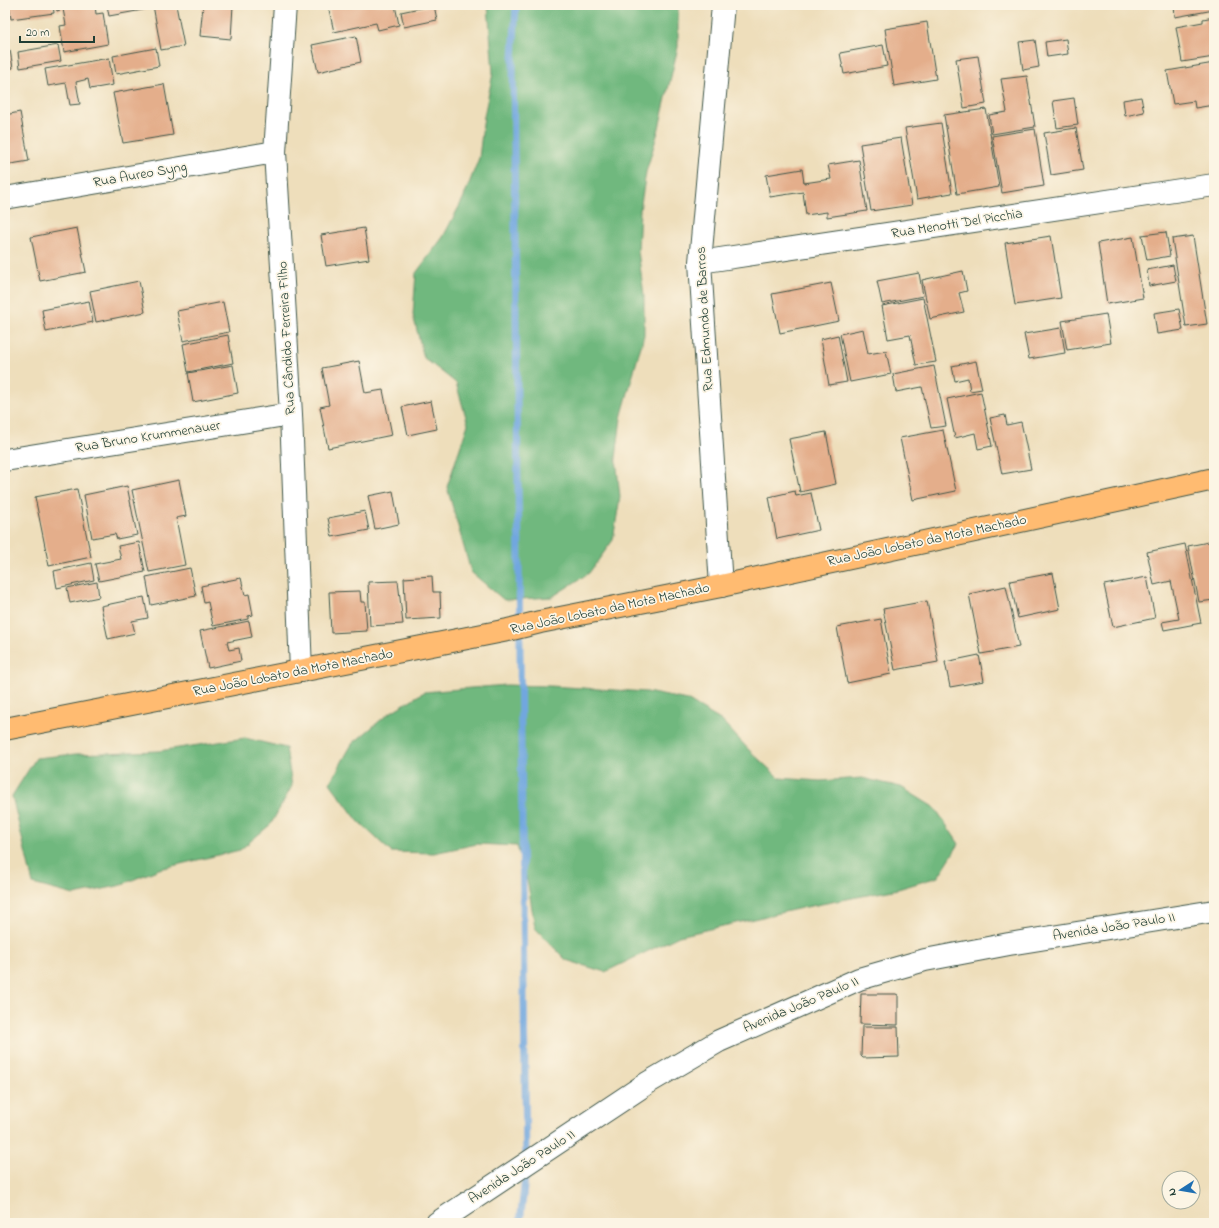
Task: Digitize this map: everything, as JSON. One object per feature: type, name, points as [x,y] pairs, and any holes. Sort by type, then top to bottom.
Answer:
[{"type":"main road","name":"Rua João Lobato da Mota Machado","points":[[5,729],[508,630],[540,622],[721,586],[1214,479]]},
{"type":"street","name":"Rua Cândido Ferreira Filho","points":[[285,5],[275,152],[291,414],[301,671]]},
{"type":"street","name":"Rua Edmundo de Barros","points":[[721,586],[700,262],[723,5]]},
{"type":"street","name":"Rua Aureo Syng","points":[[5,198],[275,152]]},
{"type":"street","name":"Rua Menotti Del Picchia","points":[[700,262],[1214,185]]},
{"type":"street","name":"Rua Bruno Krummenauer","points":[[5,460],[291,414]]},
{"type":"street","name":"Avenida João Paulo II","points":[[437,1223],[649,1082],[719,1041],[859,979],[933,958],[1214,911]]},
{"type":"green space","points":[[488,5],[678,5],[678,47],[658,132],[646,172],[640,210],[638,251],[644,295],[644,335],[621,418],[616,458],[620,497],[613,540],[589,573],[552,597],[504,600],[471,572],[447,487],[468,424],[456,383],[424,358],[413,315],[416,273],[443,237],[463,199],[479,158],[484,116],[493,73]]},
{"type":"green space","points":[[506,685],[647,692],[687,700],[722,721],[749,750],[779,778],[820,781],[862,778],[901,787],[935,808],[959,844],[938,877],[898,889],[806,907],[679,936],[605,972],[566,960],[535,928],[528,884],[517,846],[477,844],[434,853],[391,852],[358,821],[330,783],[352,744],[388,714],[424,692]]},
{"type":"green space","points":[[245,738],[286,748],[292,786],[271,824],[240,850],[159,869],[118,886],[74,895],[33,884],[12,796],[36,758],[76,754],[159,751]]},
{"type":"building","points":[[9,5],[53,5],[54,13],[11,19]]},
{"type":"building","points":[[56,5],[95,5],[96,14],[103,13],[108,44],[64,52],[60,26],[66,25],[63,9],[57,11]]},
{"type":"building","points":[[107,5],[147,5],[148,9],[109,16]]},
{"type":"building","points":[[153,5],[176,5],[184,46],[161,50]]},
{"type":"building","points":[[203,5],[233,5],[231,39],[200,36]]},
{"type":"building","points":[[328,5],[395,5],[399,25],[378,30],[376,23],[334,32]]},
{"type":"building","points":[[434,5],[437,20],[404,27],[401,12]]},
{"type":"building","points":[[1174,5],[1214,5],[1214,10],[1175,17]]},
{"type":"building","points":[[1214,17],[1214,57],[1182,62],[1176,27],[1203,22],[1203,19]]},
{"type":"building","points":[[927,22],[936,79],[894,86],[885,29]]},
{"type":"building","points":[[356,36],[361,62],[318,72],[312,45]]},
{"type":"building","points":[[1066,39],[1068,54],[1047,57],[1045,42]]},
{"type":"building","points":[[1035,40],[1039,67],[1023,70],[1019,42]]},
{"type":"building","points":[[58,45],[61,61],[20,68],[18,52]]},
{"type":"building","points":[[883,45],[887,66],[844,74],[840,53]]},
{"type":"building","points":[[156,48],[159,66],[116,74],[113,56]]},
{"type":"building","points":[[10,50],[13,68],[5,70],[5,51]]},
{"type":"building","points":[[978,56],[986,104],[964,108],[956,59]]},
{"type":"building","points":[[109,58],[113,85],[90,89],[88,79],[76,82],[80,104],[70,105],[66,83],[48,86],[45,69]]},
{"type":"building","points":[[1214,63],[1214,105],[1195,108],[1194,101],[1173,104],[1167,71]]},
{"type":"building","points":[[1027,76],[1035,127],[992,134],[989,115],[1007,112],[1001,79]]},
{"type":"building","points":[[164,84],[173,135],[123,143],[113,93]]},
{"type":"building","points":[[1141,97],[1144,112],[1125,116],[1123,100]]},
{"type":"building","points":[[1074,98],[1078,125],[1057,128],[1053,101]]},
{"type":"building","points":[[986,109],[999,187],[957,194],[944,115]]},
{"type":"building","points":[[20,112],[29,161],[5,165],[5,115]]},
{"type":"building","points":[[941,123],[952,193],[917,199],[905,128]]},
{"type":"building","points":[[1076,128],[1083,170],[1051,175],[1044,133]]},
{"type":"building","points":[[1035,129],[1044,186],[1002,193],[992,136]]},
{"type":"building","points":[[901,138],[912,205],[871,211],[860,144]]},
{"type":"building","points":[[859,160],[867,211],[827,217],[827,212],[806,215],[803,192],[770,197],[766,175],[802,169],[804,183],[831,179],[828,165]]},
{"type":"building","points":[[77,228],[86,272],[40,281],[31,237]]},
{"type":"building","points":[[364,228],[369,259],[326,266],[321,235]]},
{"type":"building","points":[[1166,232],[1170,256],[1147,260],[1142,235]]},
{"type":"building","points":[[1051,236],[1061,298],[1015,305],[1005,243]]},
{"type":"building","points":[[1193,236],[1207,324],[1186,327],[1172,239]]},
{"type":"building","points":[[1133,237],[1143,298],[1107,304],[1098,243]]},
{"type":"building","points":[[1173,265],[1176,281],[1149,286],[1147,270]]},
{"type":"building","points":[[963,271],[967,291],[959,293],[964,312],[930,319],[922,280]]},
{"type":"building","points":[[919,273],[923,296],[882,304],[877,281]]},
{"type":"building","points":[[139,281],[145,312],[96,322],[90,291]]},
{"type":"building","points":[[831,283],[839,321],[780,333],[772,294]]},
{"type":"building","points":[[923,298],[936,362],[916,365],[910,335],[888,339],[882,306]]},
{"type":"building","points":[[89,301],[93,322],[46,332],[42,310]]},
{"type":"building","points":[[223,302],[229,332],[183,341],[177,311]]},
{"type":"building","points":[[1179,309],[1183,330],[1157,334],[1154,313]]},
{"type":"building","points":[[1106,314],[1111,343],[1067,350],[1062,321]]},
{"type":"building","points":[[1061,328],[1065,353],[1029,359],[1024,334]]},
{"type":"building","points":[[863,329],[868,354],[886,351],[891,374],[850,382],[840,334]]},
{"type":"building","points":[[228,335],[233,363],[188,372],[183,344]]},
{"type":"building","points":[[838,335],[847,382],[829,385],[821,339]]},
{"type":"building","points":[[359,361],[365,393],[383,390],[392,435],[328,448],[320,407],[329,405],[322,368]]},
{"type":"building","points":[[976,361],[982,389],[970,391],[968,378],[955,381],[952,366]]},
{"type":"building","points":[[233,365],[238,393],[193,402],[188,373]]},
{"type":"building","points":[[934,366],[946,426],[931,428],[922,387],[896,392],[893,374]]},
{"type":"building","points":[[981,392],[992,446],[978,449],[975,433],[955,438],[947,399]]},
{"type":"building","points":[[431,401],[437,429],[408,435],[402,407]]},
{"type":"building","points":[[5,407],[9,428],[5,429]]},
{"type":"building","points":[[1005,415],[1007,425],[1021,422],[1031,469],[1002,474],[990,418]]},
{"type":"building","points":[[943,430],[956,491],[913,500],[900,438]]},
{"type":"building","points":[[826,432],[836,484],[800,492],[789,439]]},
{"type":"building","points":[[179,480],[186,516],[176,518],[185,565],[149,572],[132,490]]},
{"type":"building","points":[[127,486],[137,535],[117,539],[115,534],[92,538],[84,495]]},
{"type":"building","points":[[77,489],[91,557],[49,566],[35,497]]},
{"type":"building","points":[[393,491],[399,524],[375,529],[368,496]]},
{"type":"building","points":[[795,491],[796,496],[811,493],[819,530],[777,539],[769,497]]},
{"type":"building","points":[[365,511],[369,530],[332,537],[328,518]]},
{"type":"building","points":[[1214,541],[1214,600],[1199,602],[1188,546]]},
{"type":"building","points":[[139,542],[145,572],[99,581],[95,564],[121,559],[118,546]]},
{"type":"building","points":[[1185,544],[1201,623],[1164,630],[1162,622],[1179,619],[1171,581],[1154,585],[1147,552]]},
{"type":"building","points":[[91,563],[94,580],[57,588],[54,571]]},
{"type":"building","points":[[190,568],[196,596],[151,605],[146,577]]},
{"type":"building","points":[[1053,573],[1060,609],[1018,618],[1010,581]]},
{"type":"building","points":[[432,576],[433,592],[440,592],[441,618],[406,620],[404,578]]},
{"type":"building","points":[[1147,577],[1155,618],[1113,627],[1104,585]]},
{"type":"building","points":[[241,578],[245,595],[249,594],[253,615],[248,616],[248,619],[213,626],[208,602],[204,603],[201,586]]},
{"type":"building","points":[[398,581],[403,624],[370,626],[368,582]]},
{"type":"building","points":[[97,582],[99,597],[70,603],[67,588]]},
{"type":"building","points":[[1006,586],[1019,647],[981,654],[969,594]]},
{"type":"building","points":[[360,591],[361,602],[365,602],[367,631],[331,633],[329,592]]},
{"type":"building","points":[[144,597],[148,618],[132,621],[135,633],[108,639],[101,606]]},
{"type":"building","points":[[927,601],[938,662],[895,670],[883,609]]},
{"type":"building","points":[[881,619],[891,674],[847,683],[837,627]]},
{"type":"building","points":[[249,621],[252,637],[227,642],[229,650],[239,648],[241,661],[208,668],[200,631]]},
{"type":"building","points":[[979,655],[984,681],[950,687],[945,662]]},
{"type":"building","points":[[861,994],[898,995],[898,1025],[860,1024]]},
{"type":"building","points":[[862,1027],[898,1027],[899,1057],[863,1058],[861,1056]]},
{"type":"waterway","points":[[516,5],[513,59],[526,1159]]},
{"type":"waterway","points":[[520,1223],[526,1169]]}]
